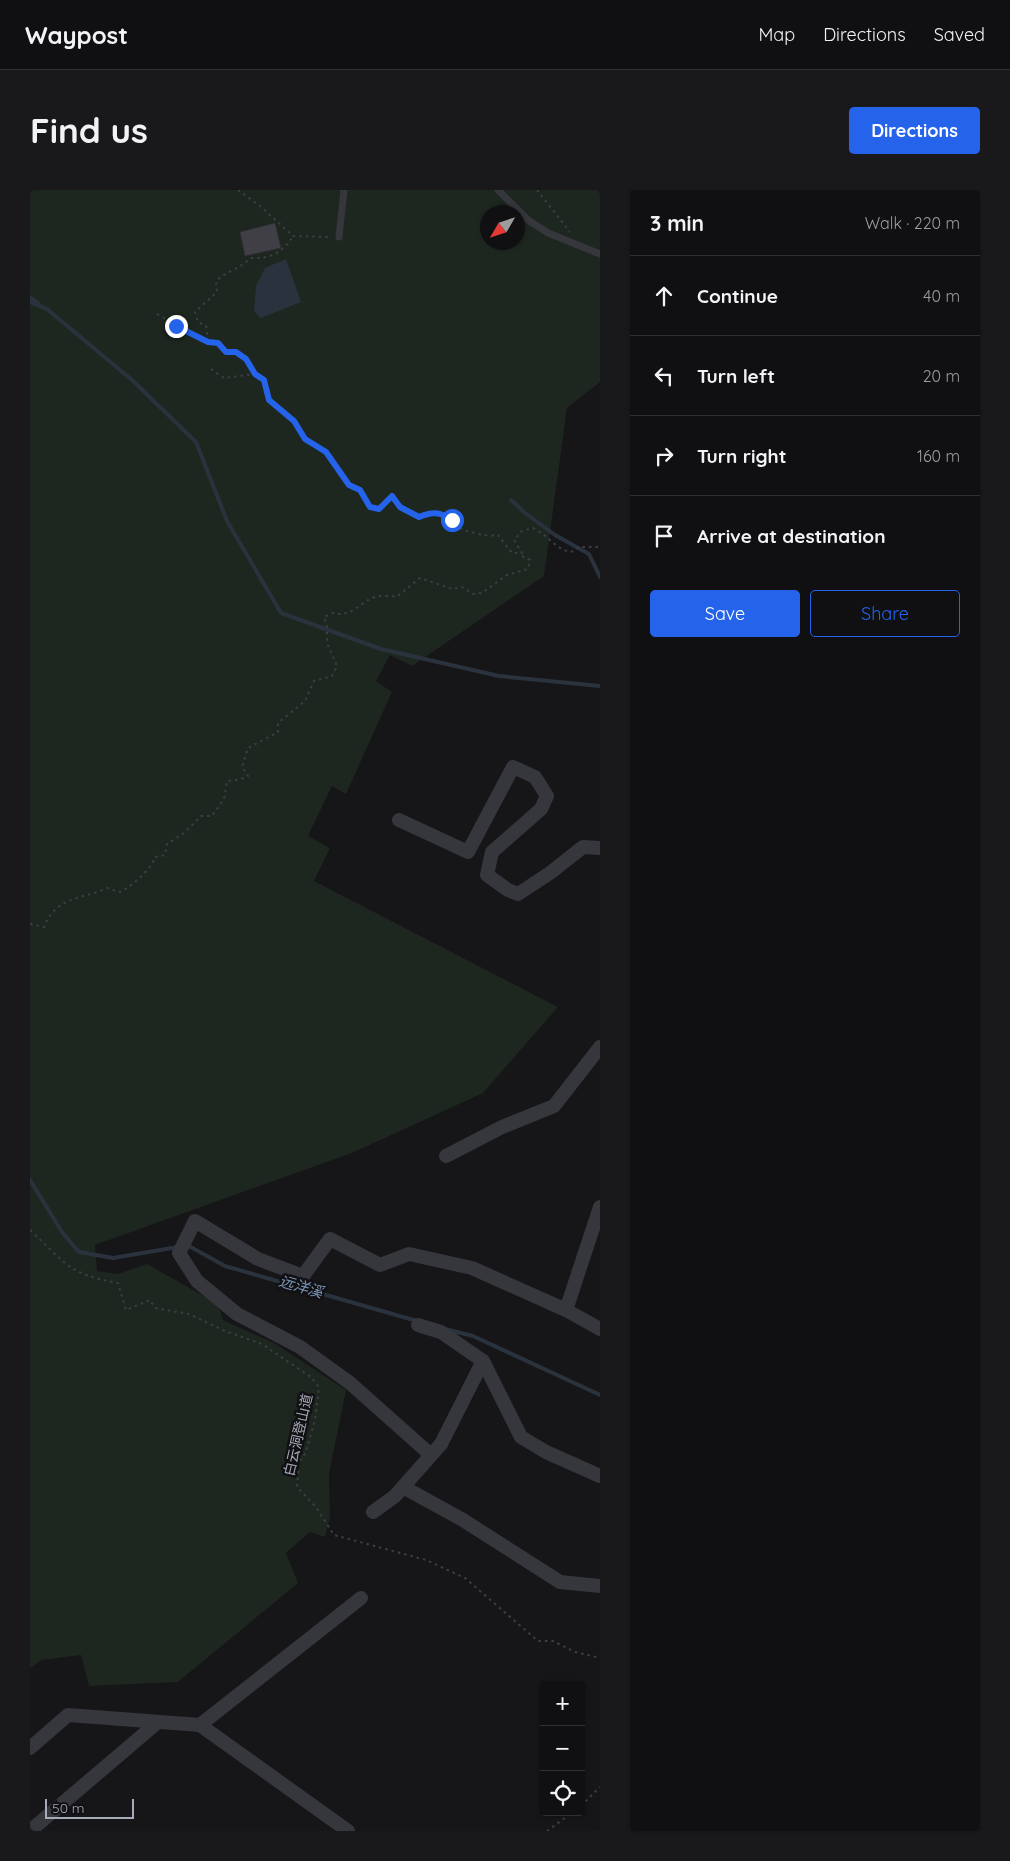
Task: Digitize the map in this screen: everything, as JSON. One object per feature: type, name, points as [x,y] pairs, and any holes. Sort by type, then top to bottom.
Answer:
[{"type":"street","points":[[399,820],[468,852],[513,767],[534,777],[547,796],[540,809],[492,852],[487,875],[508,890],[518,894],[550,874],[583,847],[600,848]]},
{"type":"street","points":[[446,1156],[502,1127],[554,1106],[600,1047]]},
{"type":"street","points":[[566,1310],[598,1219],[600,1207]]},
{"type":"street","points":[[431,1455],[350,1383],[300,1347],[237,1314],[197,1282],[179,1253],[195,1222],[258,1259],[303,1276],[330,1239],[380,1265],[409,1254],[472,1268],[566,1310],[600,1329]]},
{"type":"street","points":[[418,1325],[441,1332],[483,1361],[521,1437],[546,1452],[600,1476]]},
{"type":"street","points":[[373,1512],[395,1496],[441,1444],[483,1361]]},
{"type":"street","points":[[403,1487],[463,1520],[560,1582],[600,1586]]},
{"type":"street","points":[[200,1725],[361,1598]]},
{"type":"street","points":[[30,1748],[68,1715],[200,1725],[348,1831]]},
{"type":"street","points":[[30,1831],[158,1722]]},
{"type":"lane","points":[[339,237],[344,190]]},
{"type":"lane","points":[[498,190],[534,224],[548,233],[600,254]]},
{"type":"path","points":[[238,190],[260,206],[293,236],[339,237]]},
{"type":"path","points":[[537,190],[573,235]]},
{"type":"path","points":[[208,342],[206,326],[198,322],[195,312],[217,292],[216,281],[224,273],[242,266],[250,258],[271,256],[281,252],[293,236]]},
{"type":"path","points":[[157,314],[208,342],[218,343],[226,352],[236,352],[246,359],[255,374],[264,380],[269,400],[294,421],[305,439],[326,452],[349,485],[360,490],[370,507],[379,509],[392,496],[400,507],[419,517],[428,513],[440,512],[458,527],[489,536],[498,535],[512,553],[522,553],[514,540],[522,532],[533,528],[543,533],[560,550],[571,552],[579,547],[600,547]]},
{"type":"path","points":[[211,369],[224,378],[255,374]]},
{"type":"path","points":[[30,924],[44,927],[53,909],[75,898],[107,888],[120,892],[129,888],[152,867],[155,857],[164,855],[167,844],[184,833],[201,816],[212,816],[224,799],[227,780],[239,780],[248,776],[242,767],[248,748],[278,732],[278,723],[305,701],[314,681],[332,676],[337,666],[327,643],[327,627],[324,617],[333,613],[342,615],[351,613],[377,596],[398,596],[420,578],[452,589],[462,587],[473,594],[482,593],[507,575],[528,569],[530,560],[522,556]]},
{"type":"path","name":"白云洞登山道","points":[[30,1230],[57,1259],[73,1271],[92,1278],[118,1283],[126,1310],[150,1300],[155,1308],[189,1314],[225,1331],[262,1344],[311,1376],[319,1387],[317,1403],[308,1447],[299,1463],[297,1487],[316,1507],[334,1535],[426,1560],[465,1578],[538,1641],[553,1641],[575,1652],[600,1658]]},
{"type":"path","points":[[585,1802],[600,1788]]},
{"type":"path","points":[[546,1831],[567,1816]]},
{"type":"shaded area","points":[[30,190],[600,190],[600,382],[567,408],[544,576],[412,666],[390,655],[376,681],[392,692],[346,794],[332,786],[308,836],[330,848],[314,881],[558,1007],[483,1093],[352,1153],[95,1245],[97,1271],[118,1274],[147,1264],[218,1304],[223,1320],[274,1343],[346,1390],[329,1474],[330,1517],[325,1537],[310,1532],[286,1553],[298,1583],[178,1682],[89,1686],[81,1655],[42,1660],[30,1668]]},
{"type":"shaded area","points":[[286,259],[301,302],[261,318],[254,311],[256,286],[265,268]]},
{"type":"building","points":[[275,223],[281,248],[245,256],[240,232]]},
{"type":"waterway","points":[[30,297],[38,303]]},
{"type":"waterway","points":[[30,302],[47,309],[132,380],[196,442],[227,521],[281,613],[381,649],[499,676],[600,686]]},
{"type":"waterway","points":[[511,500],[555,535],[589,554],[600,577]]},
{"type":"waterway","name":"远洋溪","points":[[30,1180],[62,1232],[79,1252],[113,1258],[178,1247]]},
{"type":"waterway","name":"远洋溪","points":[[187,1245],[225,1266],[417,1321]]},
{"type":"waterway","name":"远洋溪","points":[[445,1329],[473,1336],[600,1395]]},
{"type":"route","points":[[176,326],[208,342],[218,343],[226,352],[236,352],[246,359],[253,367],[255,374],[264,380],[269,400],[275,407],[294,421],[305,439],[326,452],[336,469],[349,485],[360,490],[364,500],[370,507],[379,509],[392,496],[400,507],[419,517],[428,513],[440,512],[452,520]]}]
